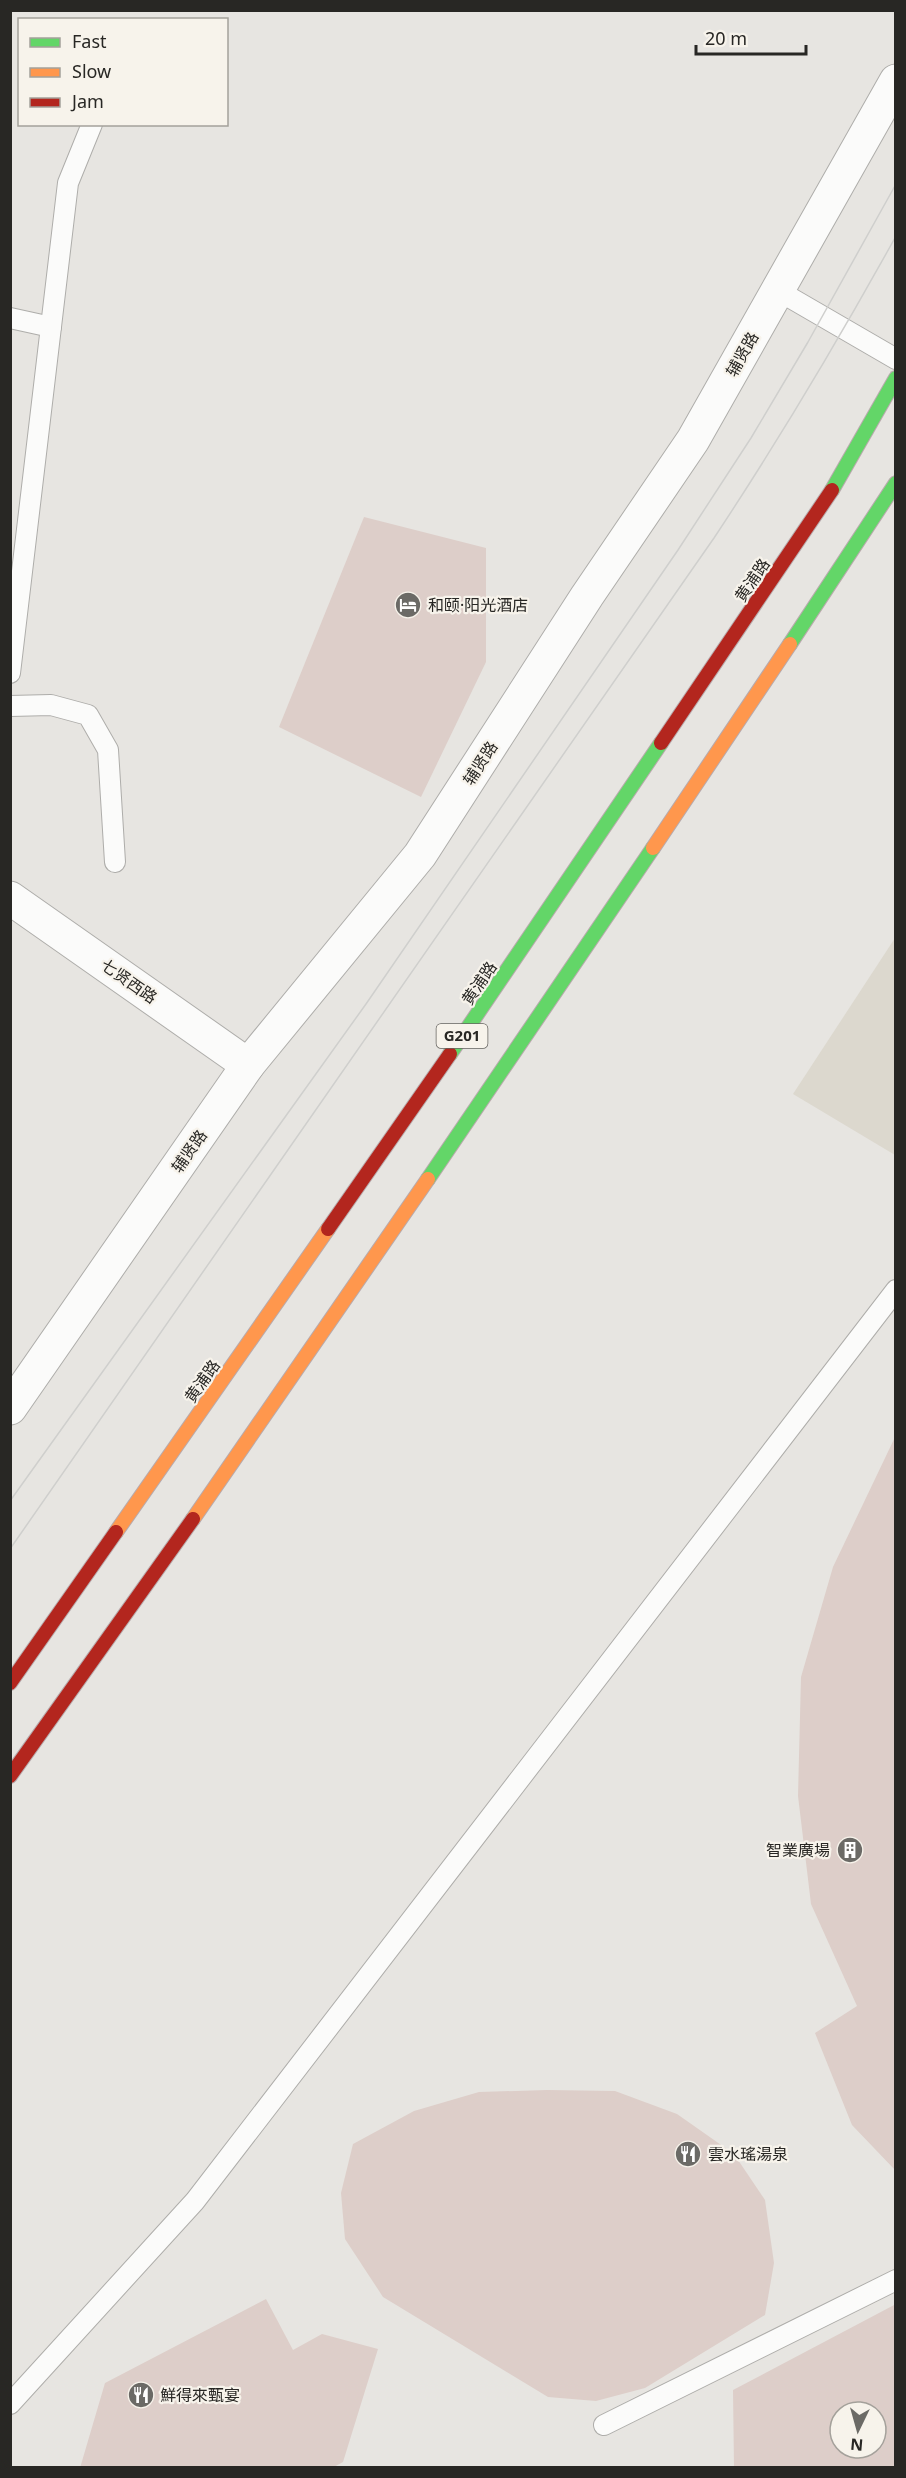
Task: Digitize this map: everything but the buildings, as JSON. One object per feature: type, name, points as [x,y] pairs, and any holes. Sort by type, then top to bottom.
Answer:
[{"type":"highway","name":"黄浦路","points":[[10,1683],[492,994],[835,486],[896,378]]},
{"type":"highway","points":[[10,1776],[178,1541],[536,1023],[896,483]]},
{"type":"street","name":"辅贤路","points":[[10,1408],[248,1065],[420,855],[587,596],[693,440],[896,81]]},
{"type":"street","name":"七贤西路","points":[[10,897],[248,1065]]},
{"type":"lane","points":[[10,673],[68,183],[91,126]]},
{"type":"lane","points":[[777,290],[896,359]]},
{"type":"lane","points":[[10,318],[51,327]]},
{"type":"lane","points":[[10,706],[51,705],[88,715],[108,750],[115,862]]},
{"type":"lane","points":[[10,2404],[195,2201],[896,1290]]},
{"type":"lane","points":[[604,2425],[896,2280]]},
{"type":"shaded area","points":[[895,938],[895,1155],[793,1094]]},
{"type":"tram line","points":[[10,1501],[366,1004],[678,550],[751,438],[808,342],[896,184]]},
{"type":"tram line","points":[[10,1549],[714,538],[808,389],[896,236]]},
{"type":"traffic: fast","points":[[832,490],[896,378]]},
{"type":"traffic: fast","points":[[790,644],[896,483]]},
{"type":"traffic: fast","points":[[450,1054],[661,743]]},
{"type":"traffic: fast","points":[[428,1179],[653,848]]},
{"type":"traffic: slow","points":[[653,848],[790,644]]},
{"type":"traffic: slow","points":[[193,1519],[428,1179]]},
{"type":"traffic: slow","points":[[116,1532],[328,1229]]},
{"type":"traffic: jam","points":[[661,743],[832,490]]},
{"type":"traffic: jam","points":[[328,1229],[450,1054]]},
{"type":"traffic: jam","points":[[10,1776],[193,1519]]},
{"type":"traffic: jam","points":[[10,1683],[116,1532]]},
{"type":"place","name":"和颐·阳光酒店","points":[[408,605]]},
{"type":"place","name":"智業廣場","points":[[850,1850]]},
{"type":"place","name":"雲水瑤湯泉","points":[[688,2154]]},
{"type":"place","name":"鮮得來甄宴","points":[[141,2395]]}]
